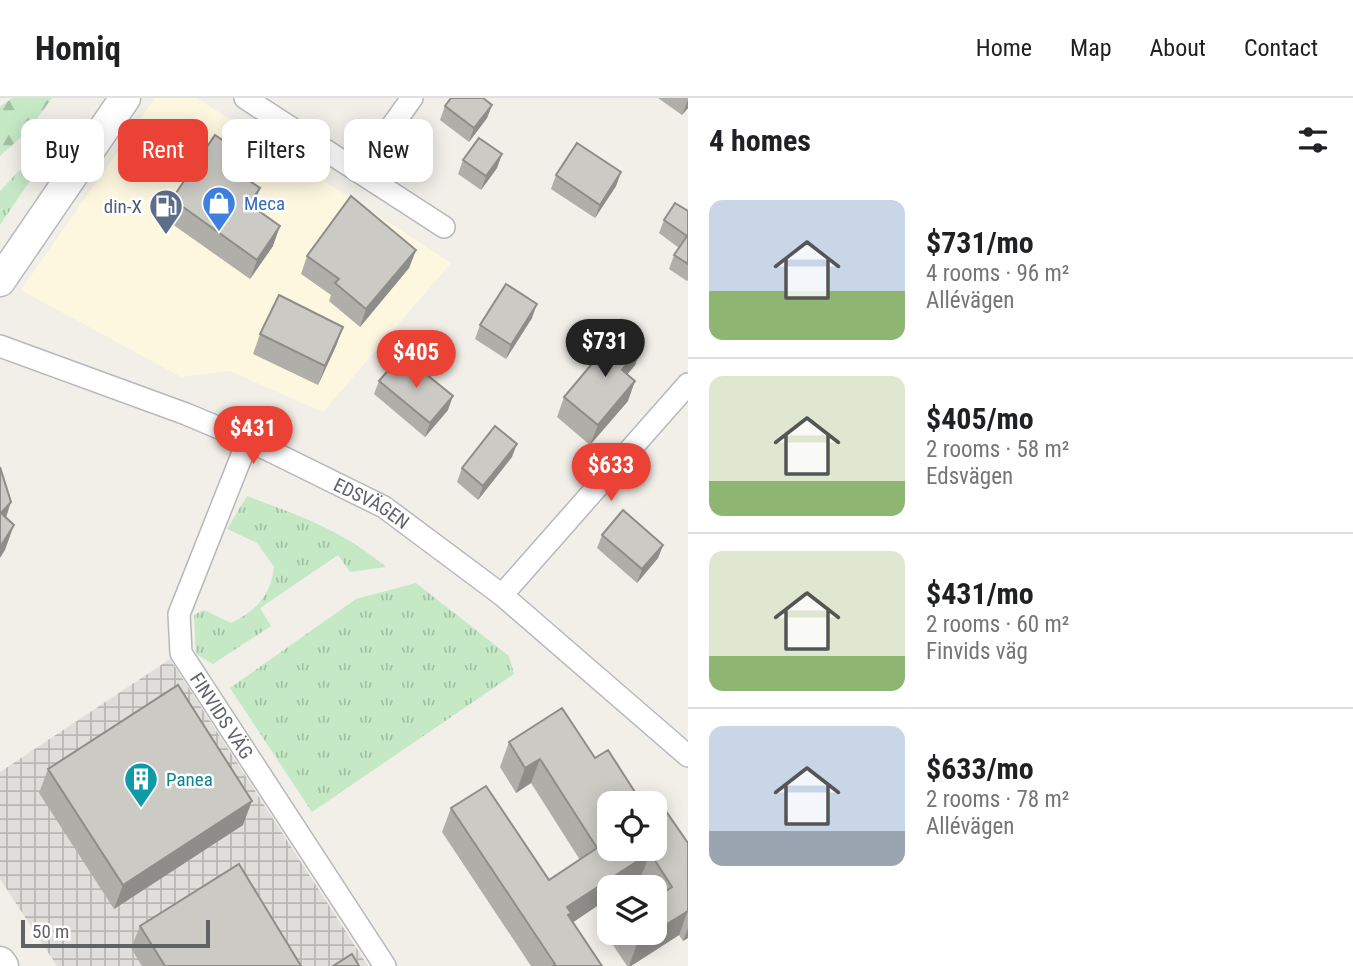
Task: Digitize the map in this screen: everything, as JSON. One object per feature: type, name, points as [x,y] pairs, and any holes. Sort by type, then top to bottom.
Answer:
[{"type":"street","points":[[0,281],[125,98]]},
{"type":"street","points":[[245,98],[344,162]]},
{"type":"street","points":[[397,119],[412,98]]},
{"type":"street","points":[[374,182],[444,227]]},
{"type":"street","name":"EDSVÄGEN","points":[[0,346],[248,440],[384,507],[502,595],[688,756]]},
{"type":"street","points":[[502,595],[688,384]]},
{"type":"street","name":"FINVIDS VÄG","points":[[248,440],[179,614],[181,653],[385,966]]},
{"type":"shaded area","points":[[155,98],[197,98],[229,119],[222,119],[222,182],[326,182],[451,263],[323,412],[230,371],[181,377],[21,290],[96,182],[104,182],[104,171],[118,151],[118,182],[208,182],[208,119],[140,119]]},
{"type":"shaded area","points":[[170,659],[368,966],[57,966],[0,879],[0,772]]},
{"type":"green space","points":[[12,98],[52,98],[37,119],[21,119],[21,137],[0,156],[0,107]]},
{"type":"green space","points":[[21,169],[21,182],[29,182],[0,225],[0,191]]},
{"type":"green space","points":[[247,496],[303,517],[337,534],[386,567],[350,572],[338,555],[260,608],[271,626],[213,664],[196,654],[194,615],[204,610],[231,623],[261,601],[272,577],[274,567],[257,543],[227,529]]},
{"type":"green space","points":[[416,583],[509,656],[514,674],[312,812],[230,688],[356,599]]},
{"type":"building","points":[[451,98],[483,98],[492,105],[474,128],[445,106]]},
{"type":"building","points":[[215,135],[222,140],[222,182],[251,182],[260,188],[249,204],[280,226],[257,260],[172,199],[183,182],[208,182],[208,145]]},
{"type":"building","points":[[479,138],[502,154],[486,176],[463,160]]},
{"type":"building","points":[[577,143],[621,172],[600,205],[556,175]]},
{"type":"building","points":[[351,196],[416,250],[366,309],[335,283],[339,279],[307,256]]},
{"type":"building","points":[[675,203],[688,211],[688,264],[674,255],[687,236],[664,220]]},
{"type":"building","points":[[506,284],[537,304],[511,345],[480,325]]},
{"type":"building","points":[[279,295],[343,327],[325,366],[260,334]]},
{"type":"building","points":[[622,328],[642,346],[622,370],[635,381],[598,425],[564,397]]},
{"type":"building","points":[[397,360],[426,374],[453,396],[430,423],[379,381]]},
{"type":"building","points":[[495,426],[517,444],[483,486],[462,468]]},
{"type":"building","points":[[0,467],[11,502],[1,513],[14,525],[0,547]]},
{"type":"building","points":[[623,510],[663,545],[642,569],[602,535]]},
{"type":"building","name":"Panea","points":[[178,685],[252,801],[123,885],[48,769]]},
{"type":"building","points":[[562,708],[595,758],[608,750],[634,791],[597,791],[597,848],[540,759],[525,768],[509,742]]},
{"type":"building","points":[[486,786],[549,880],[597,848],[597,861],[638,861],[616,875],[597,875],[597,887],[567,907],[571,913],[568,915],[602,966],[553,966],[555,964],[451,808]]},
{"type":"building","points":[[667,813],[688,843],[688,911],[667,924],[667,890],[672,887],[667,875],[664,875],[655,861],[667,861]]},
{"type":"building","points":[[239,864],[301,966],[165,966],[140,926]]},
{"type":"building","points":[[352,954],[359,966],[333,966]]},
{"type":"place","name":"Meca","points":[[219,233]]},
{"type":"place","name":"din-X","points":[[166,236]]},
{"type":"place","name":"Panea","points":[[141,809]]}]
